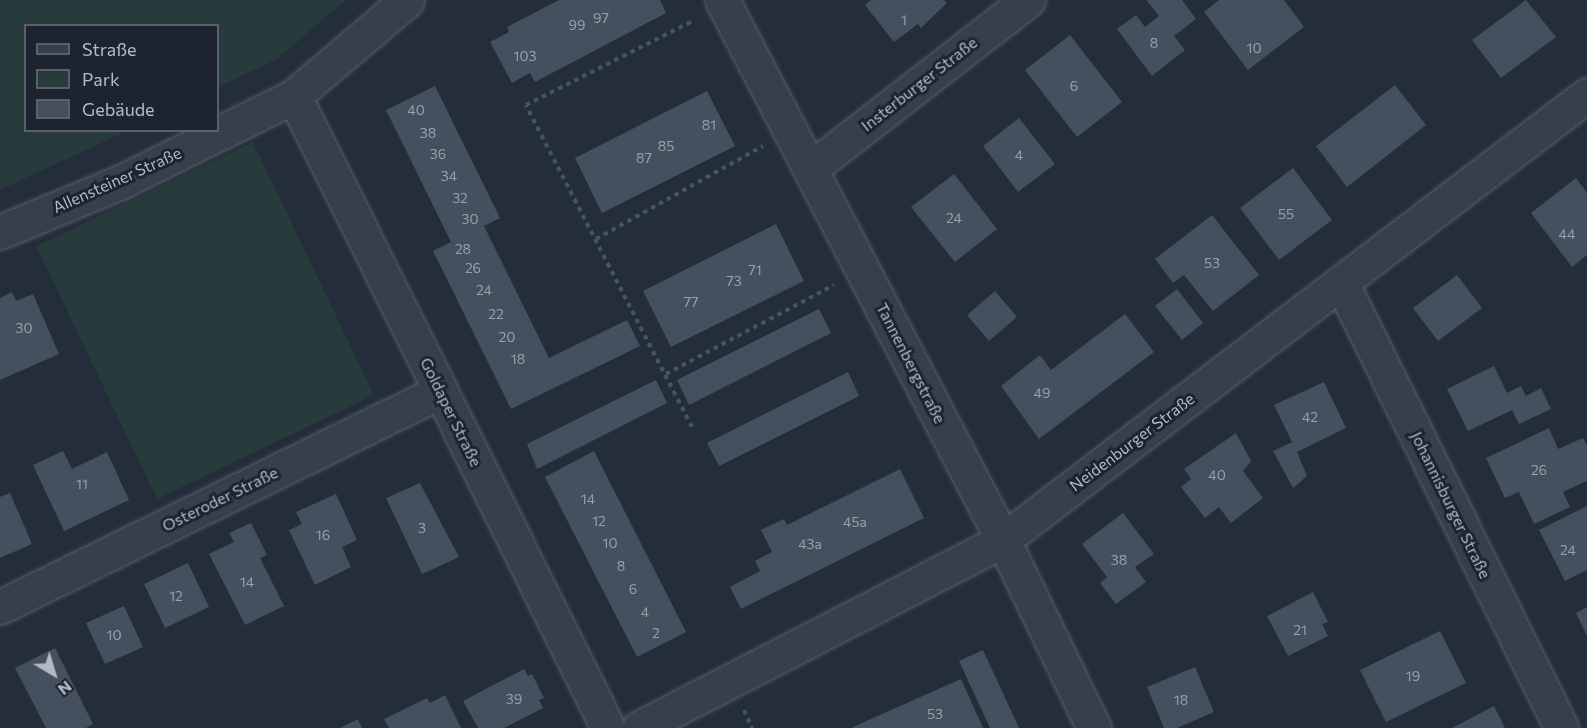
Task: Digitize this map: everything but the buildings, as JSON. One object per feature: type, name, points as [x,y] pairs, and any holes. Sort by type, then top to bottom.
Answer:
[{"type":"street","name":"Allensteiner Straße","points":[[0,232],[123,181],[294,96],[407,0]]},
{"type":"street","name":"Insterburger Straße","points":[[810,169],[1028,0]]},
{"type":"street","name":"Tannenbergstraße","points":[[723,2],[1003,540],[1094,728]]},
{"type":"street","name":"Neidenburger Straße","points":[[639,728],[1003,540],[1587,95]]},
{"type":"street","name":"Goldaper Straße","points":[[294,96],[608,728]]},
{"type":"street","name":"Johannisburger Straße","points":[[1341,282],[1561,728]]},
{"type":"street","name":"Osteroder Straße","points":[[0,607],[441,391]]},
{"type":"path","points":[[692,427],[526,105],[723,2]]},
{"type":"path","points":[[596,239],[790,131]]},
{"type":"path","points":[[666,374],[862,270]]},
{"type":"green space","points":[[0,0],[346,0],[277,59],[219,87],[219,24],[24,24],[24,132],[125,132],[0,190]]},
{"type":"green space","points":[[253,142],[374,395],[157,499],[36,246]]}]
